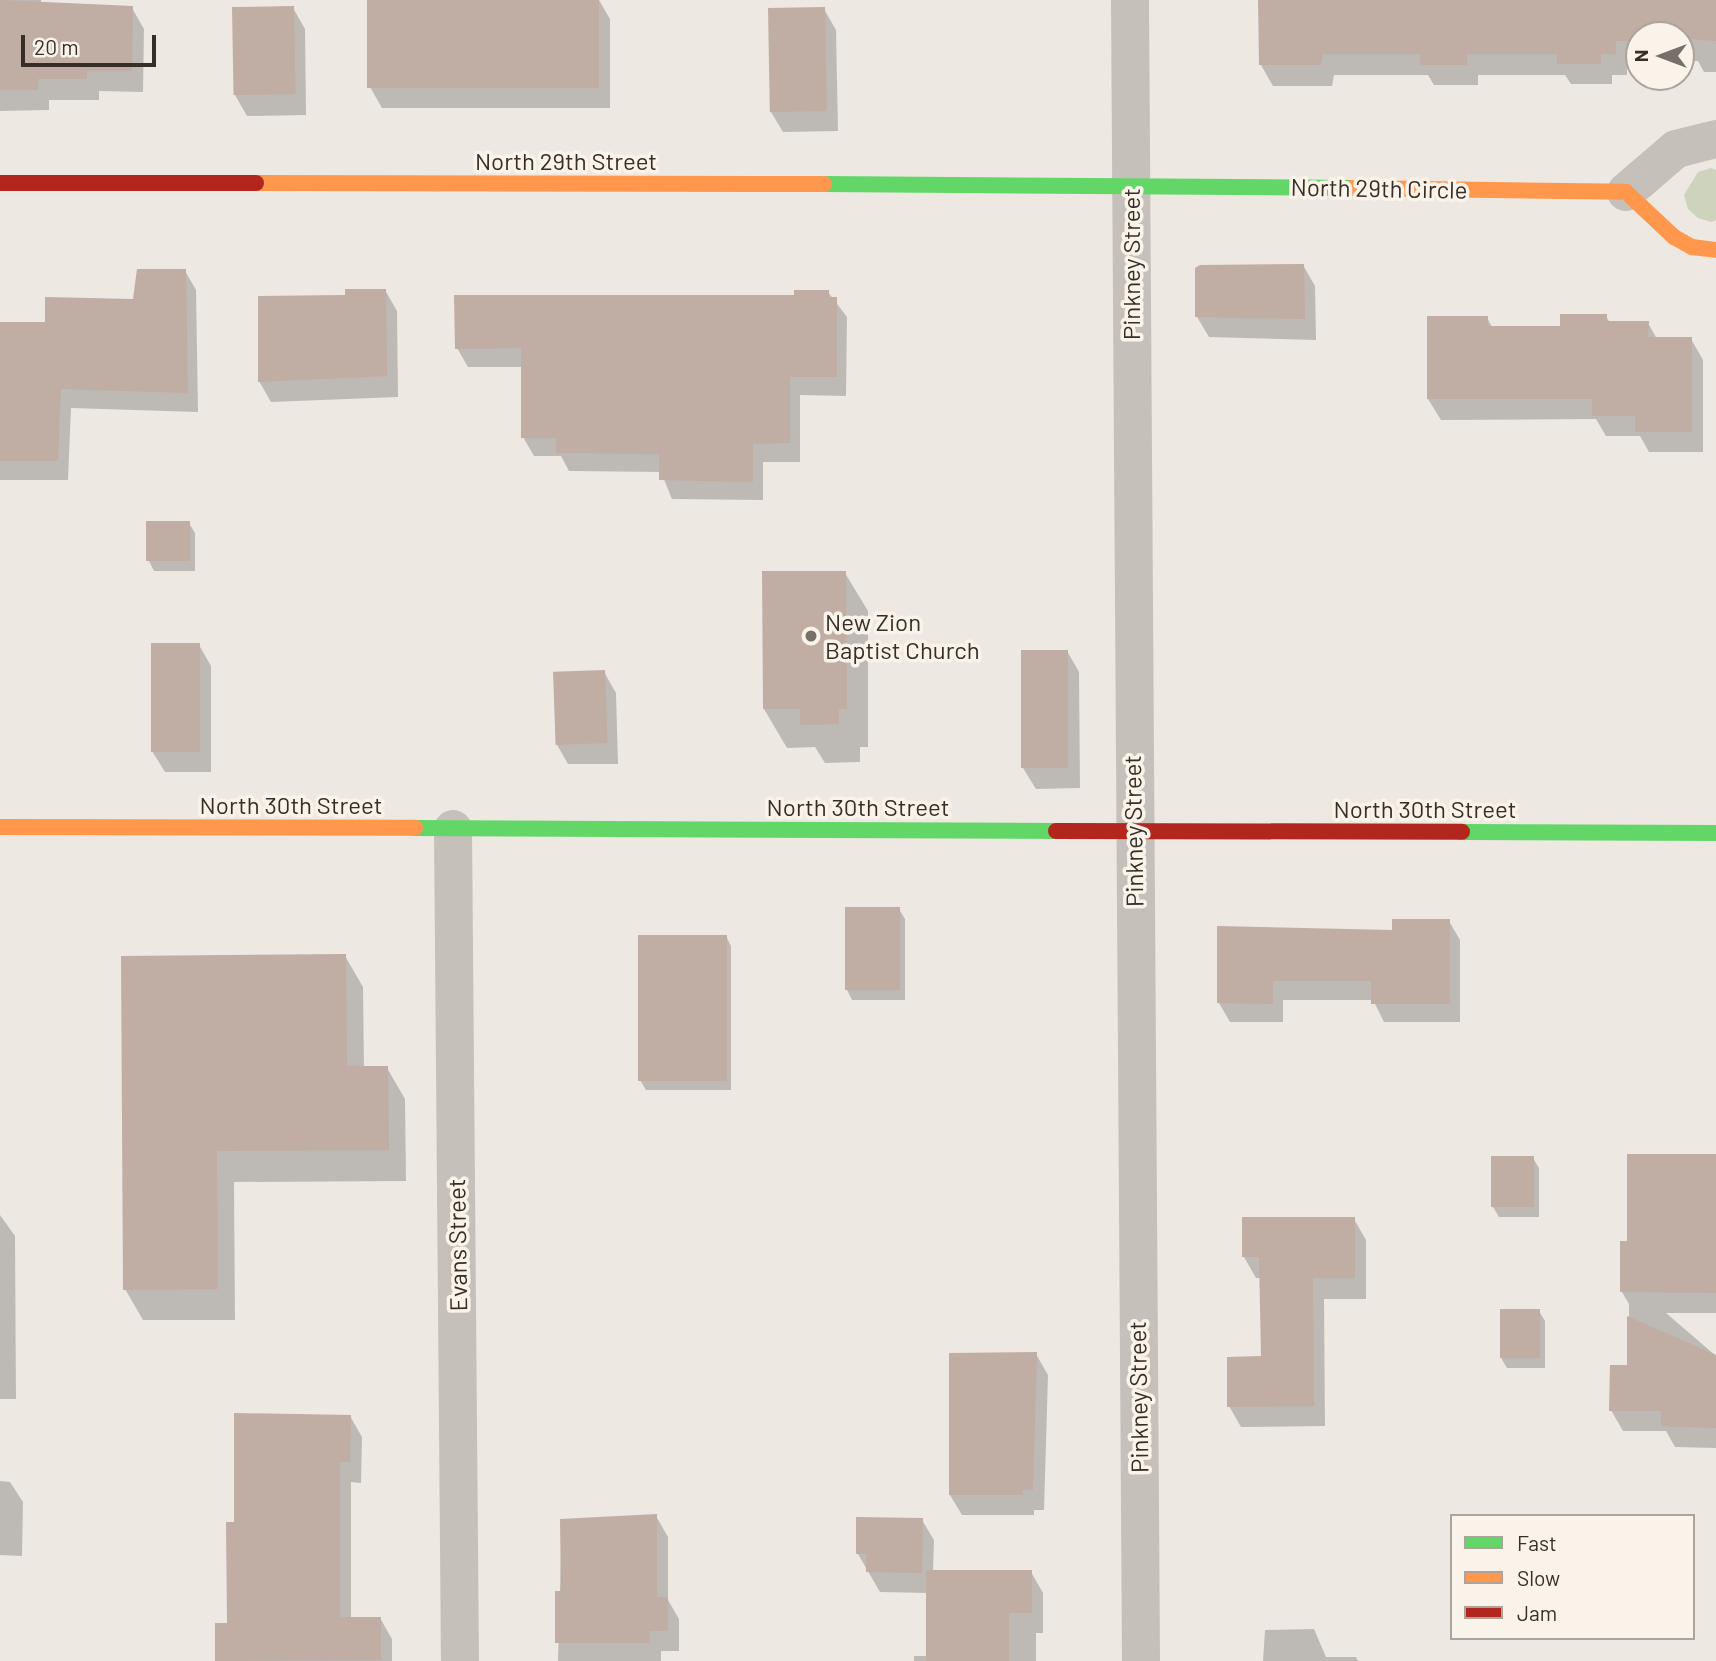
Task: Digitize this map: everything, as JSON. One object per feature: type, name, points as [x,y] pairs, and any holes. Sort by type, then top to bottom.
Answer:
[{"type":"street","name":"Pinkney Street","points":[[1130,0],[1140,1661]]},
{"type":"street","points":[[1716,139],[1676,149],[1626,191],[1674,237],[1692,247],[1716,250]]},
{"type":"street","name":"North 29th Street","points":[[0,183],[1132,184]]},
{"type":"street","name":"North 29th Circle","points":[[1132,184],[1626,191]]},
{"type":"street","name":"North 30th Street","points":[[0,827],[1716,833]]},
{"type":"street","name":"Evans Street","points":[[453,829],[460,1661]]},
{"type":"green space","points":[[1711,168],[1716,170],[1716,220],[1711,222],[1698,218],[1688,209],[1684,195],[1698,172]]},
{"type":"building","points":[[0,0],[133,6],[132,71],[87,71],[87,79],[38,79],[38,90],[0,90]]},
{"type":"building","points":[[367,0],[599,0],[599,88],[367,88]]},
{"type":"building","points":[[1258,0],[1716,0],[1716,41],[1695,39],[1695,21],[1625,21],[1625,41],[1616,41],[1616,54],[1601,54],[1601,64],[1557,64],[1557,54],[1467,54],[1467,65],[1420,65],[1420,54],[1323,54],[1321,65],[1259,65]]},
{"type":"building","points":[[294,6],[296,94],[234,95],[232,7]]},
{"type":"building","points":[[825,7],[827,111],[770,112],[768,8]]},
{"type":"building","points":[[1304,264],[1305,319],[1195,317],[1195,268],[1200,265]]},
{"type":"building","points":[[137,269],[186,269],[188,393],[61,389],[58,461],[0,461],[0,322],[45,322],[45,297],[133,299]]},
{"type":"building","points":[[345,289],[386,289],[387,376],[258,382],[258,296],[345,295]]},
{"type":"building","points":[[794,290],[829,290],[829,297],[837,297],[837,377],[790,377],[790,443],[753,444],[753,482],[659,480],[659,454],[556,453],[556,438],[521,438],[521,348],[455,349],[454,295],[794,295]]},
{"type":"building","points":[[1560,314],[1607,314],[1607,321],[1649,321],[1648,337],[1692,337],[1692,432],[1635,432],[1635,416],[1592,416],[1592,399],[1427,399],[1427,316],[1488,316],[1488,326],[1560,326]]},
{"type":"building","points":[[146,521],[190,521],[190,561],[146,561]]},
{"type":"building","points":[[762,571],[846,571],[847,709],[839,709],[839,724],[800,725],[800,709],[763,709]]},
{"type":"building","points":[[151,643],[200,643],[200,752],[151,752]]},
{"type":"building","points":[[1021,650],[1068,650],[1068,768],[1021,768]]},
{"type":"building","points":[[605,670],[608,743],[556,745],[553,672]]},
{"type":"building","points":[[845,907],[900,907],[900,990],[845,990]]},
{"type":"building","points":[[1392,919],[1450,919],[1450,1004],[1371,1004],[1371,981],[1273,981],[1273,1004],[1217,1003],[1217,926],[1392,930]]},
{"type":"building","points":[[638,935],[727,935],[727,1081],[638,1081]]},
{"type":"building","points":[[346,954],[347,1066],[388,1066],[389,1150],[217,1151],[218,1289],[123,1290],[121,956]]},
{"type":"building","points":[[1627,1154],[1716,1154],[1716,1293],[1620,1292],[1620,1241],[1627,1241]]},
{"type":"building","points":[[1491,1156],[1534,1156],[1534,1207],[1491,1207]]},
{"type":"building","points":[[1242,1217],[1355,1217],[1355,1278],[1313,1278],[1314,1406],[1227,1407],[1227,1357],[1261,1356],[1259,1257],[1242,1257]]},
{"type":"building","points":[[1500,1309],[1540,1309],[1540,1358],[1500,1358]]},
{"type":"building","points":[[1627,1316],[1716,1355],[1716,1428],[1661,1426],[1661,1411],[1609,1411],[1610,1365],[1627,1365]]},
{"type":"building","points":[[1037,1352],[1033,1490],[1023,1490],[1023,1495],[949,1495],[949,1353]]},
{"type":"building","points":[[234,1413],[351,1415],[350,1462],[340,1462],[340,1617],[381,1617],[381,1660],[215,1661],[215,1623],[227,1623],[226,1522],[234,1522]]},
{"type":"building","points":[[657,1514],[657,1597],[668,1597],[668,1631],[650,1631],[650,1643],[555,1643],[555,1591],[561,1591],[560,1519]]},
{"type":"building","points":[[856,1517],[923,1518],[922,1573],[866,1572],[866,1554],[856,1554]]},
{"type":"building","points":[[926,1570],[1032,1570],[1032,1613],[1009,1613],[1009,1661],[926,1661]]},
{"type":"traffic: fast","points":[[824,184],[1352,188]]},
{"type":"traffic: fast","points":[[415,828],[1056,831]]},
{"type":"traffic: fast","points":[[1462,832],[1716,833]]},
{"type":"traffic: slow","points":[[256,183],[824,184]]},
{"type":"traffic: slow","points":[[1352,188],[1626,192],[1674,237],[1692,247],[1716,250]]},
{"type":"traffic: slow","points":[[0,827],[415,828]]},
{"type":"traffic: jam","points":[[0,183],[256,183]]},
{"type":"traffic: jam","points":[[1056,831],[1462,832]]},
{"type":"place","name":"New Zion Baptist Church","points":[[811,636]]}]
